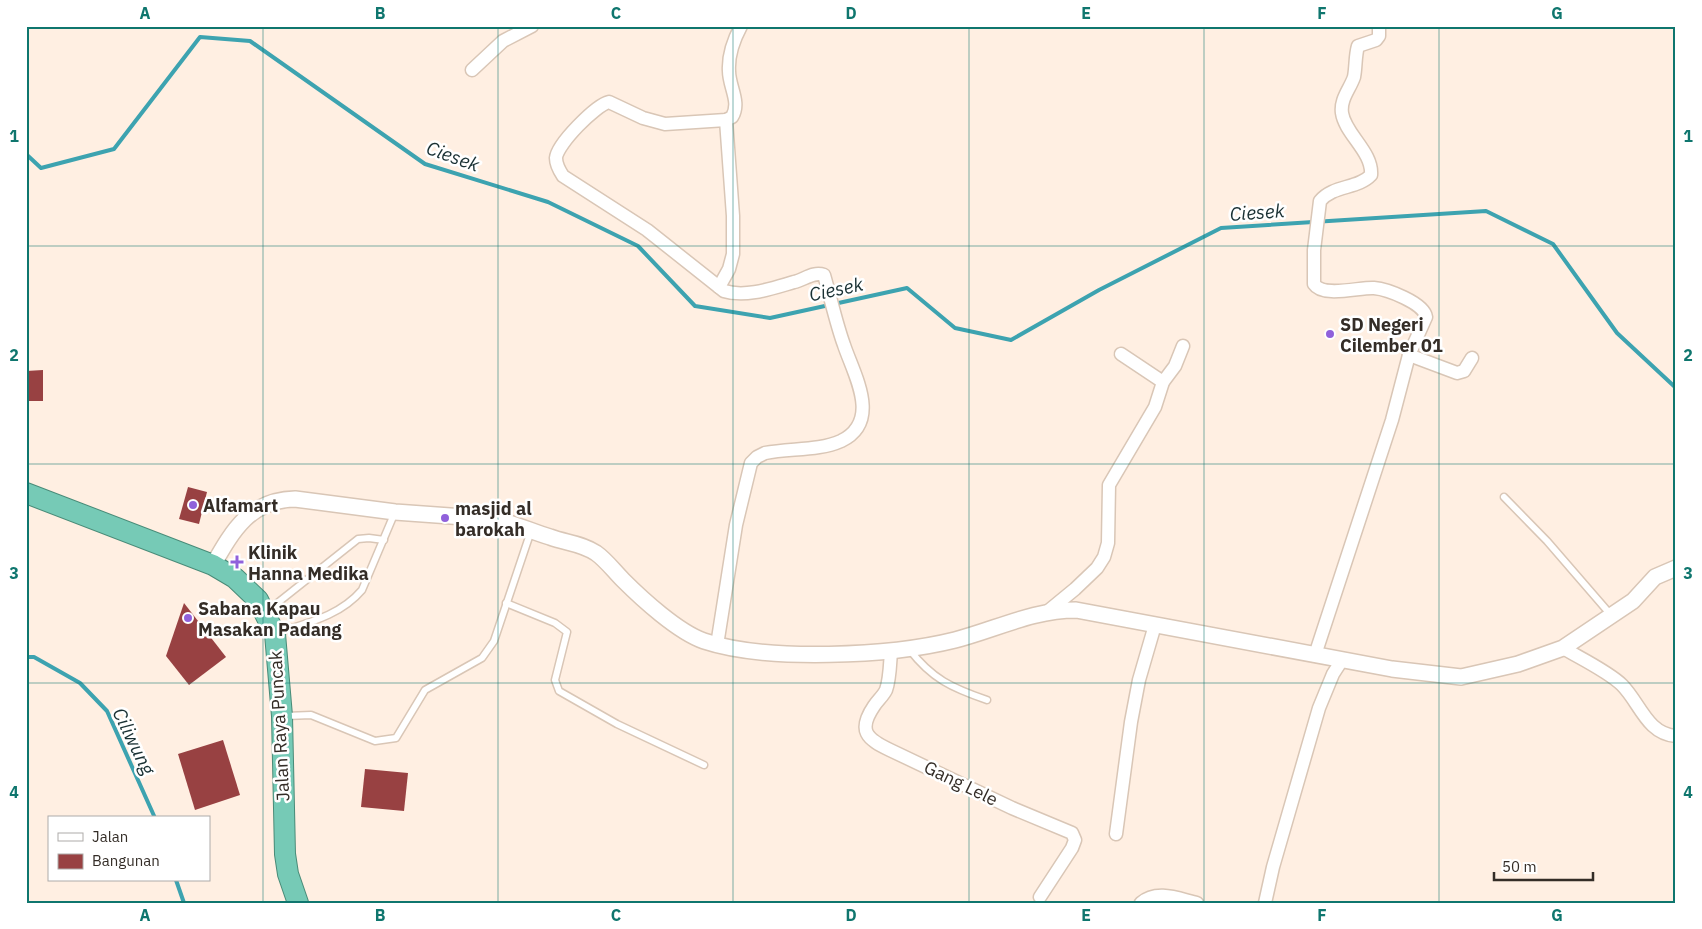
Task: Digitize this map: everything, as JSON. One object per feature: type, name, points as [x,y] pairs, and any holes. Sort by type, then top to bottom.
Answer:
[{"type":"highway","name":"Jalan Raya Puncak","points":[[26,493],[213,565],[235,578],[258,600],[275,634],[282,716],[286,854],[288,874],[298,903]]},
{"type":"street","points":[[472,70],[503,41],[532,26]]},
{"type":"street","points":[[717,645],[736,525],[752,464],[757,457],[766,452],[837,442],[851,434],[860,420],[863,394],[844,346],[824,275],[814,274],[797,282],[762,291],[732,293],[719,286],[647,230],[563,176],[558,169],[556,157],[560,147],[599,105],[609,102],[643,118],[665,124],[726,120],[733,115],[736,105],[729,74],[729,62],[730,53],[740,26]]},
{"type":"street","points":[[1315,655],[1392,420],[1409,355],[1426,317],[1425,312],[1411,301],[1381,290],[1334,291],[1316,288],[1313,276],[1320,201],[1331,193],[1364,181],[1371,175],[1367,160],[1344,119],[1342,110],[1343,102],[1354,76],[1358,46],[1376,40],[1379,36],[1379,26]]},
{"type":"street","points":[[719,286],[729,268],[733,254],[733,216],[726,120]]},
{"type":"street","points":[[1047,612],[1098,568],[1104,557],[1108,543],[1109,485],[1156,407],[1163,382],[1175,366],[1183,346]]},
{"type":"street","points":[[1121,354],[1163,382]]},
{"type":"street","points":[[1409,355],[1457,373],[1464,371],[1472,358]]},
{"type":"street","points":[[213,565],[232,532],[245,517],[279,499],[295,499],[395,512],[492,519],[576,543],[598,554],[653,608],[702,640],[717,645],[786,653],[891,651],[962,638],[1025,617],[1047,612],[1083,611],[1342,660],[1420,673],[1461,677],[1518,664],[1563,648],[1640,595],[1655,577],[1676,568]]},
{"type":"street","points":[[1116,834],[1131,722],[1155,625]]},
{"type":"street","points":[[1563,648],[1623,686],[1654,728],[1664,735],[1676,736]]},
{"type":"street","name":"Gang Lele","points":[[891,651],[887,686],[869,716],[865,726],[867,736],[870,740],[1012,808],[1072,833],[1075,840],[1072,848],[1040,897]]},
{"type":"street","points":[[1265,903],[1273,867],[1319,708],[1333,674],[1342,660]]},
{"type":"street","points":[[1141,903],[1154,896],[1168,896],[1196,903]]},
{"type":"lane","points":[[1504,497],[1548,542],[1612,616]]},
{"type":"lane","points":[[275,634],[329,616],[355,598],[362,590],[395,512]]},
{"type":"lane","points":[[282,716],[311,715],[375,741],[396,738],[425,690],[482,658],[494,641],[531,531]]},
{"type":"lane","points":[[265,613],[358,540],[369,538],[384,540]]},
{"type":"lane","points":[[506,603],[556,623],[567,632],[555,680],[559,692],[616,724],[704,765]]},
{"type":"lane","points":[[909,649],[922,666],[942,681],[955,689],[987,700]]},
{"type":"building","points":[[43,370],[43,401],[26,401],[26,371]]},
{"type":"building","name":"Alfamart","points":[[188,487],[207,492],[199,524],[179,519]]},
{"type":"building","points":[[184,603],[226,657],[189,685],[166,656]]},
{"type":"building","points":[[223,740],[240,795],[195,810],[178,754]]},
{"type":"building","points":[[365,769],[408,773],[404,811],[361,807]]},
{"type":"waterway","name":"Ciesek","points":[[26,154],[41,168],[114,149],[200,37],[250,41],[425,164],[548,202],[638,246],[695,306],[770,318],[907,288],[955,328],[1011,340],[1099,290],[1221,228],[1486,211],[1553,244],[1617,333],[1676,388]]},
{"type":"waterway","name":"Ciliwung","points":[[26,657],[34,657],[80,683],[107,711],[154,816]]},
{"type":"waterway","name":"Ciliwung","points":[[177,882],[184,903]]},
{"type":"place","name":"SD Negeri Cilember 01","points":[[1330,334]]},
{"type":"place","name":"Alfamart","points":[[193,505]]},
{"type":"place","name":"masjid al barokah","points":[[445,518]]},
{"type":"place","name":"Klinik Hanna Medika","points":[[237,562]]},
{"type":"place","name":"Sabana Kapau Masakan Padang","points":[[188,618]]}]
